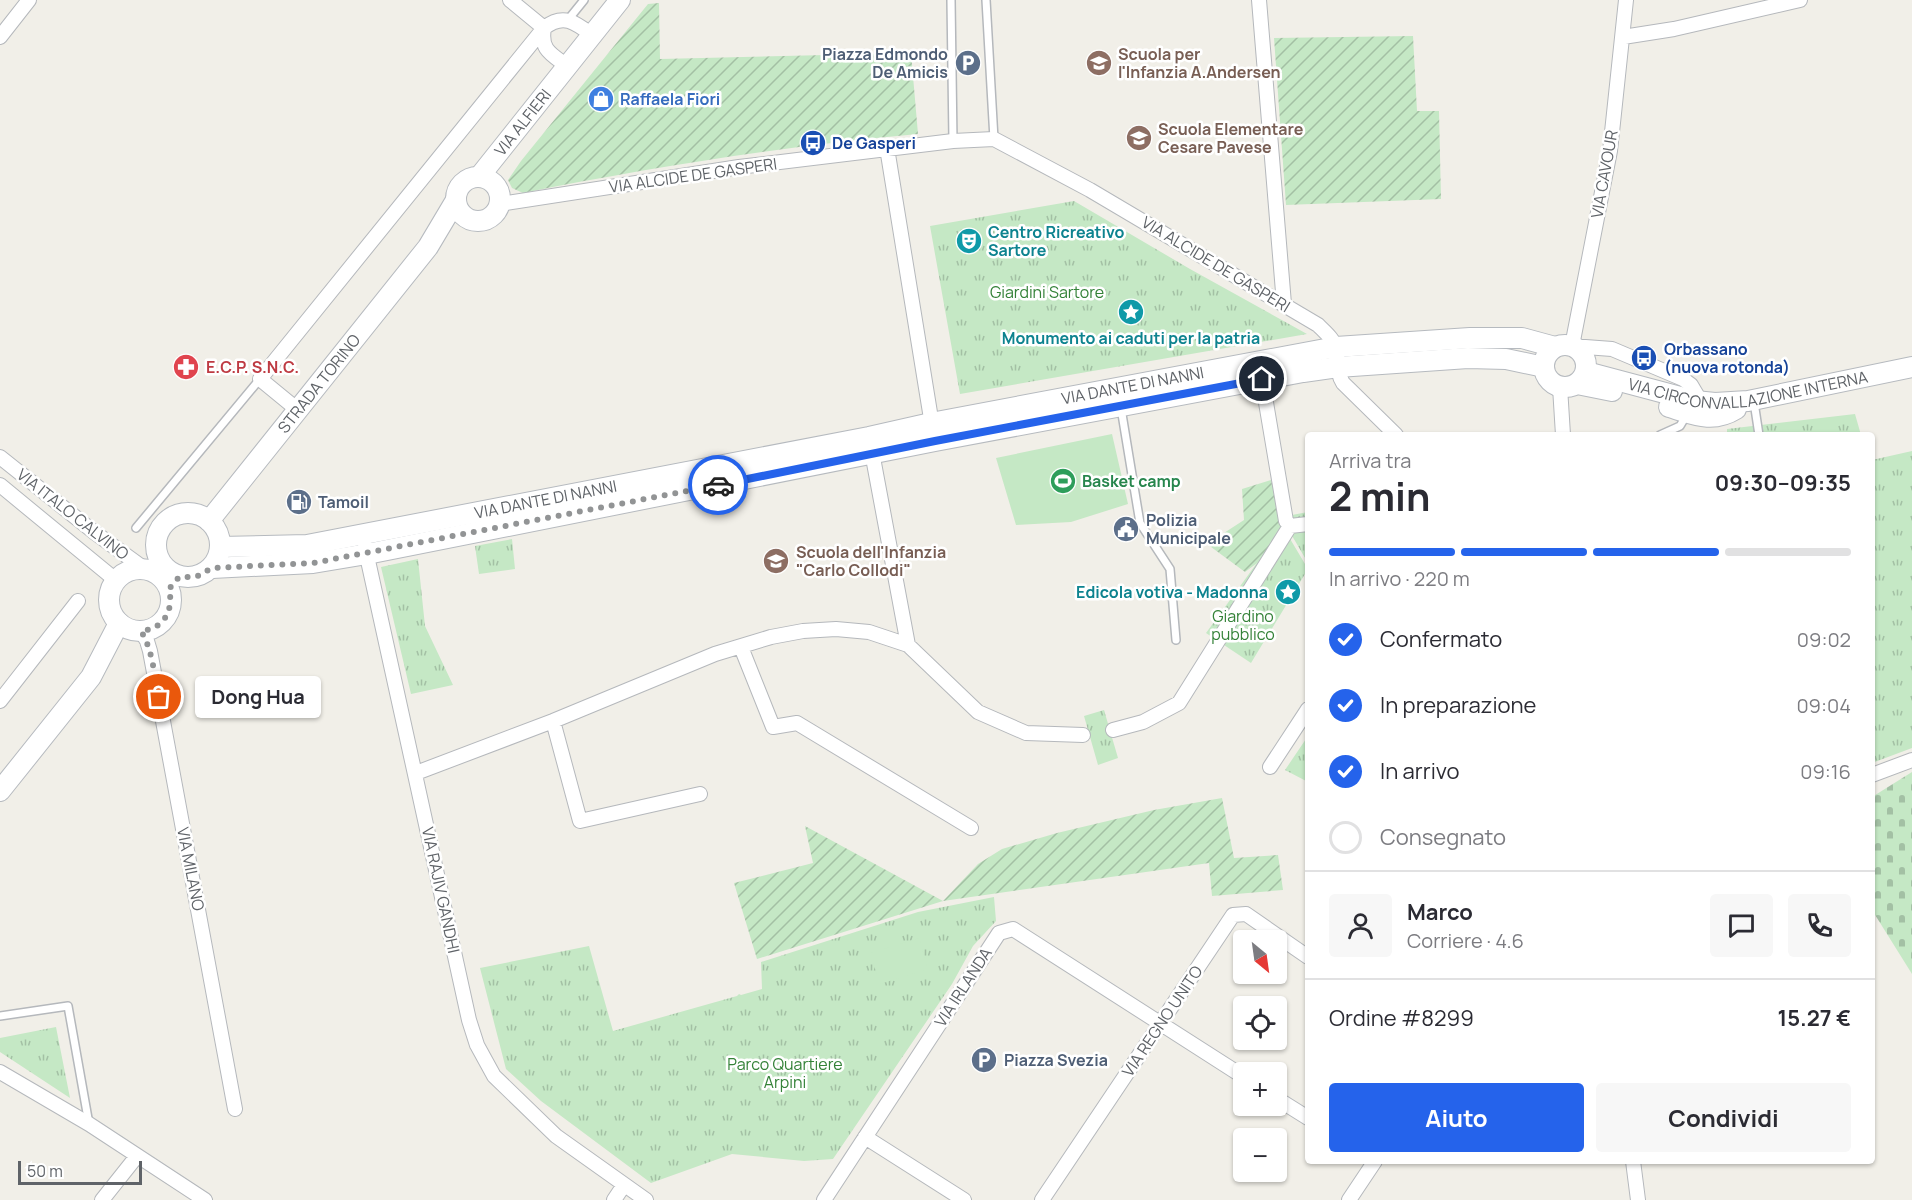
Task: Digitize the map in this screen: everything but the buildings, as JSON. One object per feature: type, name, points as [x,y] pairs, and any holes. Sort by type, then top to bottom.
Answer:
[{"type":"street","points":[[0,37],[29,0]]},
{"type":"street","points":[[510,0],[544,28]]},
{"type":"street","name":"VIA ALFIERI","points":[[479,177],[620,0]]},
{"type":"street","points":[[1259,0],[1284,304]]},
{"type":"street","name":"VIA CAVOUR","points":[[1564,346],[1610,151],[1626,0]]},
{"type":"street","points":[[1623,37],[1674,29],[1800,0]]},
{"type":"street","points":[[298,411],[260,379],[544,28],[551,22],[567,21],[573,22],[592,35]]},
{"type":"street","points":[[544,28],[542,38],[545,48],[567,66]]},
{"type":"street","name":"VIA ALCIDE DE GASPERI","points":[[500,204],[739,167],[887,148],[994,139],[1090,190],[1318,325],[1328,334],[1337,357]]},
{"type":"street","points":[[887,148],[933,432]]},
{"type":"street","points":[[479,177],[494,183],[500,191],[500,204],[497,212],[489,219],[479,222],[461,214],[456,195],[469,179],[479,177]]},
{"type":"street","name":"STRADA TORINO","points":[[209,521],[428,246],[456,200]]},
{"type":"street","name":"STRADA TORINO","points":[[428,246],[471,220]]},
{"type":"street","name":"VIA DANTE DI NANNI","points":[[933,432],[1121,405],[1262,379],[1389,342],[1501,338],[1522,338],[1564,346],[1612,349],[1683,379],[1691,385],[1694,408]]},
{"type":"street","points":[[1564,432],[1574,381],[1587,367],[1581,351],[1564,346],[1546,357],[1544,367],[1549,380],[1574,381],[1694,408],[1702,417],[1729,413],[1751,400]]},
{"type":"street","points":[[1337,357],[1338,376],[1343,383],[1393,432]]},
{"type":"street","name":"VIA DANTE DI NANNI","points":[[212,568],[313,563],[367,554],[933,432],[1337,357],[1506,359],[1544,367]]},
{"type":"street","name":"VIA CIRCONVALLAZIONE INTERNA","points":[[1751,400],[1912,367]]},
{"type":"street","points":[[1262,379],[1286,521]]},
{"type":"street","points":[[870,446],[908,645]]},
{"type":"street","name":"VIA DANTE DI NANNI","points":[[220,547],[307,545],[362,533],[870,446]]},
{"type":"street","name":"VIA ITALO CALVINO","points":[[0,457],[94,532],[152,563]]},
{"type":"street","name":"VIA ITALO CALVINO","points":[[0,484],[112,577],[115,582]]},
{"type":"street","points":[[185,513],[194,514],[209,521],[217,531],[220,547],[217,561],[212,568],[196,577],[174,583],[162,578],[152,563],[157,537],[162,526],[172,518],[185,513]]},
{"type":"street","points":[[1113,730],[1143,722],[1179,702],[1290,526],[1305,524]]},
{"type":"street","name":"VIA RAJIV GANDHI","points":[[362,533],[469,1020],[477,1046],[494,1076],[556,1136],[646,1200]]},
{"type":"street","points":[[152,563],[131,571],[115,582],[110,592],[109,602],[111,611],[119,623],[128,629],[141,631],[154,628],[165,619],[170,608],[174,583]]},
{"type":"street","points":[[0,701],[78,601]]},
{"type":"street","points":[[0,791],[91,677],[119,623]]},
{"type":"street","points":[[416,773],[553,721],[715,654],[771,637],[836,629],[869,632],[908,645],[978,712],[1026,733],[1083,735]]},
{"type":"street","name":"VIA MILANO","points":[[141,631],[150,651],[235,1109]]},
{"type":"street","points":[[741,647],[773,727],[796,723],[971,828]]},
{"type":"street","points":[[1270,767],[1305,714]]},
{"type":"street","points":[[553,721],[580,821],[700,794]]},
{"type":"street","points":[[1875,774],[1912,760]]},
{"type":"street","name":"VIA REGNO UNITO","points":[[1042,1200],[1233,915],[1246,914],[1305,955]]},
{"type":"street","name":"VIA IRLANDA","points":[[824,1200],[999,933],[1013,929],[1233,1070]]},
{"type":"street","points":[[0,1072],[89,1124],[205,1200]]},
{"type":"street","points":[[1287,1105],[1305,1116]]},
{"type":"street","points":[[865,1137],[964,1200]]},
{"type":"street","points":[[102,1200],[137,1156]]},
{"type":"street","points":[[1349,1200],[1373,1164]]},
{"type":"street","points":[[1633,1164],[1638,1200]]},
{"type":"street","points":[[614,1200],[624,1185]]},
{"type":"lane","points":[[567,21],[584,0]]},
{"type":"lane","points":[[951,0],[953,141]]},
{"type":"lane","points":[[986,0],[994,139]]},
{"type":"lane","points":[[136,528],[260,379]]},
{"type":"lane","points":[[1751,400],[1758,432]]},
{"type":"lane","points":[[1121,405],[1140,523],[1170,569],[1176,640]]},
{"type":"lane","points":[[1667,432],[1680,426],[1694,408]]},
{"type":"lane","points":[[0,1016],[68,1006],[89,1124]]},
{"type":"green space","points":[[659,3],[660,59],[911,53],[918,134],[720,158],[523,193],[512,188],[508,180],[521,161],[648,4]]},
{"type":"green space","points":[[1413,36],[1417,111],[1439,111],[1441,199],[1286,205],[1274,38]]},
{"type":"green space","name":"Giardini Sartore","points":[[1074,201],[1307,334],[960,394],[930,226]]},
{"type":"green space","points":[[1855,414],[1860,432],[1727,432],[1727,429]]},
{"type":"green space","name":"Basket camp","points":[[1112,434],[1128,504],[1071,522],[1016,525],[996,458]]},
{"type":"green space","points":[[1912,451],[1912,748],[1875,762],[1875,459]]},
{"type":"green space","points":[[1271,480],[1283,526],[1264,558],[1245,572],[1207,544],[1244,520],[1242,489]]},
{"type":"green space","points":[[1305,513],[1305,558],[1281,517]]},
{"type":"green space","name":"Giardino pubblico","points":[[1283,527],[1305,564],[1305,574],[1251,663],[1206,633]]},
{"type":"green space","points":[[512,539],[515,569],[479,574],[475,546]]},
{"type":"green space","points":[[418,559],[425,626],[453,685],[411,694],[381,567]]},
{"type":"green space","points":[[1104,710],[1118,758],[1098,765],[1084,716]]},
{"type":"green space","points":[[1305,740],[1305,780],[1285,770]]},
{"type":"green space","points":[[1912,772],[1912,974],[1875,915],[1875,795]]},
{"type":"green space","points":[[1222,798],[1234,858],[1278,855],[1283,890],[1212,896],[1209,863],[943,901],[978,864],[1002,849],[1057,833],[1154,810]]},
{"type":"green space","points":[[805,826],[943,901],[757,959],[734,883],[813,863]]},
{"type":"green space","name":"Parco Quartiere Arpini","points":[[994,897],[996,921],[973,946],[952,984],[833,1159],[804,1161],[732,1154],[651,1183],[541,1101],[506,1069],[480,968],[589,946],[613,1031],[762,989],[761,962],[918,912]]},
{"type":"green space","points":[[919,938],[928,969],[880,984],[870,953]]},
{"type":"green space","points":[[56,1027],[70,1098],[0,1052],[0,1038]]},
{"type":"way so far","points":[[159,697],[150,651],[141,631],[154,628],[165,619],[170,608],[169,589],[179,577],[196,577],[212,568],[313,563],[718,485]]},
{"type":"place","name":"Piazza Edmondo De Amicis","points":[[968,63]]},
{"type":"place","name":"Scuola per l'Infanzia A.Andersen","points":[[1099,63]]},
{"type":"place","name":"Raffaela Fiori","points":[[601,99]]},
{"type":"place","name":"Scuola Elementare Cesare Pavese","points":[[1139,138]]},
{"type":"place","name":"De Gasperi","points":[[813,143]]},
{"type":"place","name":"Centro Ricreativo Sartore","points":[[969,241]]},
{"type":"place","name":"Monumento ai caduti per la patria","points":[[1131,312]]},
{"type":"place","name":"Orbassano (nuova rotonda)","points":[[1644,358]]},
{"type":"place","name":"E.C.P. S.N.C.","points":[[186,367]]},
{"type":"place","name":"Basket camp","points":[[1063,481]]},
{"type":"place","name":"Tamoil","points":[[299,502]]},
{"type":"place","name":"Polizia Municipale","points":[[1126,529]]},
{"type":"place","name":"Scuola dell'Infanzia \"Carlo Collodi\"","points":[[776,561]]},
{"type":"place","name":"Edicola votiva - Madonna","points":[[1288,592]]},
{"type":"place","name":"Dong Hua","points":[[159,697]]},
{"type":"place","name":"Piazza Svezia","points":[[984,1060]]},
{"type":"route","points":[[718,485],[1262,379]]}]
